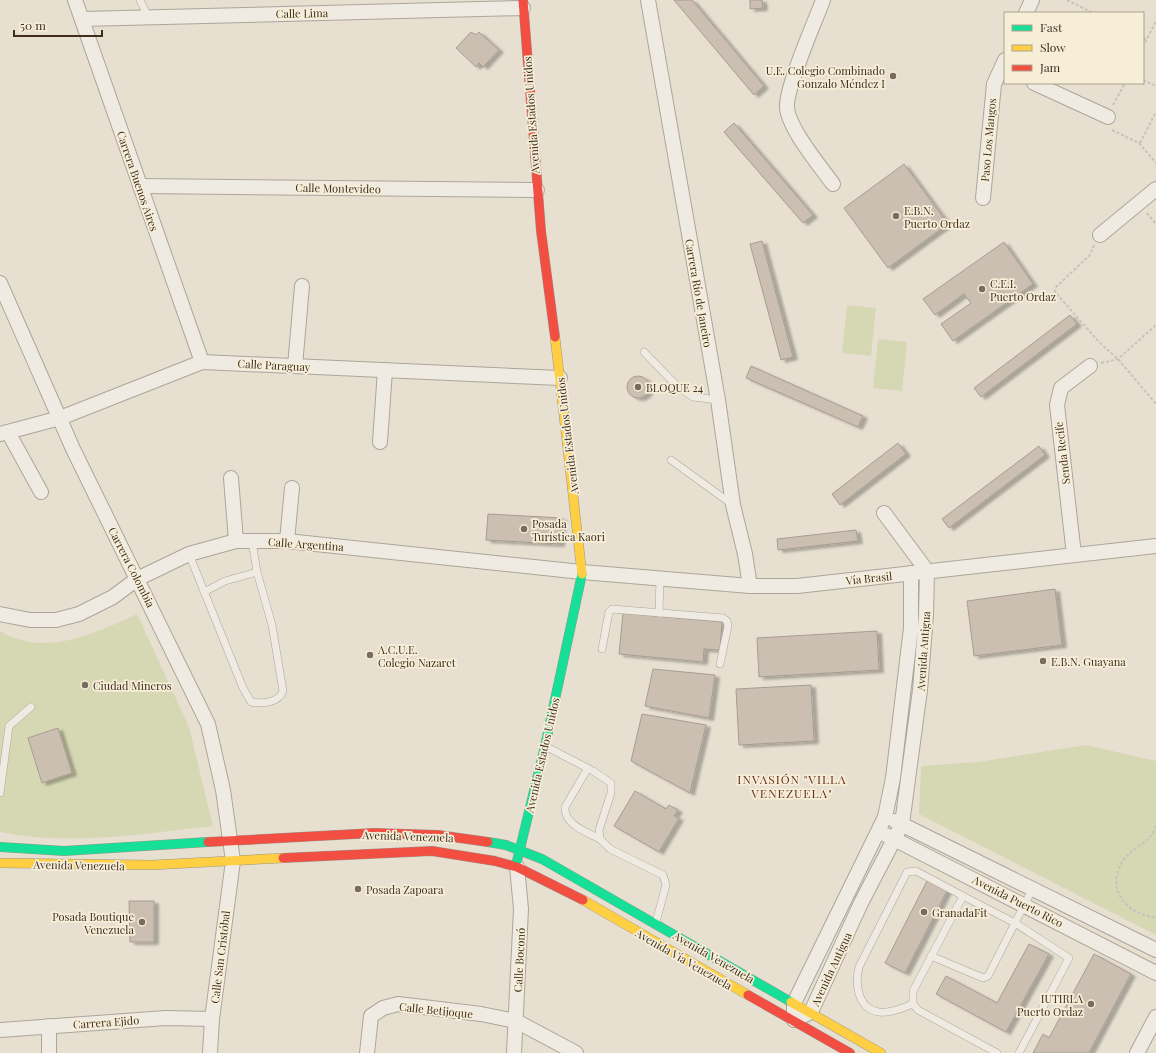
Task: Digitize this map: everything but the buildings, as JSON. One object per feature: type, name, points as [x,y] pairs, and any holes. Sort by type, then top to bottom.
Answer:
[{"type":"street","name":"Carrera Buenos Aires","points":[[75,0],[202,362]]},
{"type":"street","name":"Carrera Río de Janeiro","points":[[648,0],[718,400],[733,505],[745,554],[750,586]]},
{"type":"street","points":[[823,0],[789,90],[787,108],[792,125],[833,184]]},
{"type":"street","points":[[1026,12],[1032,0]]},
{"type":"street","name":"Calle Lima","points":[[82,19],[523,4]]},
{"type":"street","name":"Avenida Estados Unidos","points":[[517,867],[519,849],[545,746],[582,572],[537,190],[523,4]]},
{"type":"street","name":"Paso Los Mangos","points":[[983,198],[994,84],[1004,66]]},
{"type":"street","points":[[1036,84],[1108,117]]},
{"type":"street","name":"Calle Montevideo","points":[[140,186],[537,190]]},
{"type":"street","points":[[1100,236],[1156,189]]},
{"type":"street","name":"Carrera Colombia","points":[[0,282],[3,296],[60,418],[208,724],[224,790],[229,841],[233,861]]},
{"type":"street","points":[[296,366],[302,286]]},
{"type":"street","name":"Calle Paraguay","points":[[4,433],[60,418],[202,362],[560,378]]},
{"type":"street","name":"Senda Recife","points":[[1074,555],[1057,405],[1061,388],[1090,366]]},
{"type":"street","points":[[380,442],[385,370]]},
{"type":"street","points":[[4,433],[41,492]]},
{"type":"street","points":[[231,478],[236,541]]},
{"type":"street","points":[[287,540],[292,488]]},
{"type":"street","points":[[884,513],[926,571]]},
{"type":"street","name":"Calle Argentina","points":[[0,614],[30,620],[56,620],[79,614],[113,597],[137,579],[189,554],[236,541],[287,540],[582,572]]},
{"type":"street","name":"Vía Brasil","points":[[582,572],[750,586],[797,586],[1156,546]]},
{"type":"street","name":"Avenida Antigua","points":[[911,573],[911,628],[905,687],[893,778],[885,817],[879,832],[794,1003],[794,1020],[811,1012],[861,903],[902,824],[920,690],[926,615],[926,571]]},
{"type":"street","name":"Avenida Puerto Rico","points":[[885,817],[1033,888],[1156,950]]},
{"type":"street","name":"Avenida Puerto Rico","points":[[879,832],[1024,904],[1156,973]]},
{"type":"street","name":"Avenida Venezuela","points":[[0,847],[64,851],[374,833],[438,835],[470,839],[519,849],[542,860],[811,1012],[865,1049],[881,1053]]},
{"type":"street","name":"Avenida Venezuela","points":[[0,863],[152,865],[432,851],[468,855],[517,867]]},
{"type":"street","name":"Calle San Cristóbal","points":[[210,1053],[212,1019],[233,861]]},
{"type":"street","name":"Avenida Vía Venezuela","points":[[517,867],[566,891],[850,1053]]},
{"type":"street","name":"Calle Boconó","points":[[514,1053],[521,909],[517,867]]},
{"type":"street","name":"Calle Betijoque","points":[[367,1053],[371,1016],[383,1008],[398,1004],[481,1014],[516,1021]]},
{"type":"street","points":[[1138,1053],[1156,1017]]},
{"type":"street","name":"Carrera Ejido","points":[[0,1030],[166,1018],[212,1019]]},
{"type":"street","points":[[516,1021],[576,1053]]},
{"type":"street","points":[[49,1026],[49,1053]]},
{"type":"lane","points":[[140,0],[148,17]]},
{"type":"lane","points":[[644,352],[677,386],[693,397],[718,400]]},
{"type":"lane","points":[[670,460],[733,505]]},
{"type":"lane","points":[[189,554],[251,702],[261,704],[272,701],[282,695],[283,682],[272,624],[257,572],[252,541]]},
{"type":"lane","points":[[204,592],[225,581],[257,572]]},
{"type":"lane","points":[[659,612],[660,579]]},
{"type":"lane","points":[[602,649],[609,612],[612,610],[659,612],[723,618],[727,621],[728,626],[720,664]]},
{"type":"lane","points":[[0,793],[9,726],[31,707]]},
{"type":"lane","points":[[545,746],[588,768],[611,783],[612,793],[599,830],[600,839]]},
{"type":"lane","points":[[588,768],[565,807],[565,812],[571,823],[600,839],[610,849],[664,875],[666,885],[655,924]]},
{"type":"lane","points":[[913,1004],[880,1012],[869,1007],[862,1000],[857,990],[856,978],[859,966],[907,872],[916,871],[1015,923],[1069,958],[1019,1053]]},
{"type":"lane","points":[[932,956],[983,978],[988,976],[1033,888]]},
{"type":"lane","points":[[963,896],[913,991],[913,1004],[918,1010],[997,1053]]},
{"type":"path","points":[[1067,0],[1092,12]]},
{"type":"path","points":[[1144,45],[1156,21]]},
{"type":"path","points":[[1144,80],[1156,86]]},
{"type":"path","points":[[1124,84],[1103,125],[1139,143],[1156,163]]},
{"type":"path","points":[[1139,143],[1156,112]]},
{"type":"path","points":[[1100,236],[1090,255],[1056,287],[1055,292],[1100,343],[1118,358],[1156,404]]},
{"type":"path","points":[[1090,366],[1118,358],[1156,325]]},
{"type":"path","points":[[1156,826],[1153,833],[1144,843],[1128,852],[1121,862],[1116,876],[1116,888],[1123,900],[1133,911],[1156,918]]},
{"type":"green space","points":[[847,305],[876,308],[871,356],[842,353]]},
{"type":"green space","points":[[878,339],[907,342],[902,391],[873,388]]},
{"type":"green space","name":"Ciudad Mineros","points":[[137,614],[189,727],[213,826],[133,835],[79,838],[26,836],[0,832],[0,631],[17,639],[34,642],[70,640],[87,635]]},
{"type":"green space","points":[[1086,745],[1156,761],[1156,935],[919,814],[921,766],[978,762]]},
{"type":"traffic: fast","points":[[517,861],[545,746],[582,574]]},
{"type":"traffic: fast","points":[[0,847],[64,851],[208,842]]},
{"type":"traffic: fast","points":[[488,842],[506,845],[542,859],[791,1002]]},
{"type":"traffic: slow","points":[[555,337],[582,574]]},
{"type":"traffic: slow","points":[[0,863],[152,865],[283,858]]},
{"type":"traffic: slow","points":[[583,900],[748,995]]},
{"type":"traffic: slow","points":[[791,1002],[881,1053]]},
{"type":"traffic: jam","points":[[523,0],[541,231],[555,337]]},
{"type":"traffic: jam","points":[[208,842],[374,833],[438,835],[488,842]]},
{"type":"traffic: jam","points":[[283,858],[432,851],[495,861],[517,867],[583,900]]},
{"type":"traffic: jam","points":[[748,995],[850,1053]]},
{"type":"place","name":"U.E. Colegio Combinado Gonzalo Méndez I","points":[[893,76]]},
{"type":"place","name":"E.B.N. Puerto Ordaz","points":[[896,216]]},
{"type":"place","name":"C.E.I. Puerto Ordaz","points":[[982,289]]},
{"type":"place","name":"BLOQUE 24","points":[[638,387]]},
{"type":"place","name":"Posada Turística Kaori","points":[[524,529]]},
{"type":"place","name":"A.C.U.E. Colegio Nazaret","points":[[370,655]]},
{"type":"place","name":"E.B.N. Guayana","points":[[1043,661]]},
{"type":"place","name":"Ciudad Mineros","points":[[85,685]]},
{"type":"place","name":"Posada Zapoara","points":[[358,889]]},
{"type":"place","name":"GranadaFit","points":[[924,912]]},
{"type":"place","name":"Posada Boutique Venezuela","points":[[142,922]]},
{"type":"place","name":"IUTIRLA Puerto Ordaz","points":[[1091,1004]]},
{"type":"district","name":"INVASIÓN \"VILLA VENEZUELA\"","points":[[792,786]]}]
